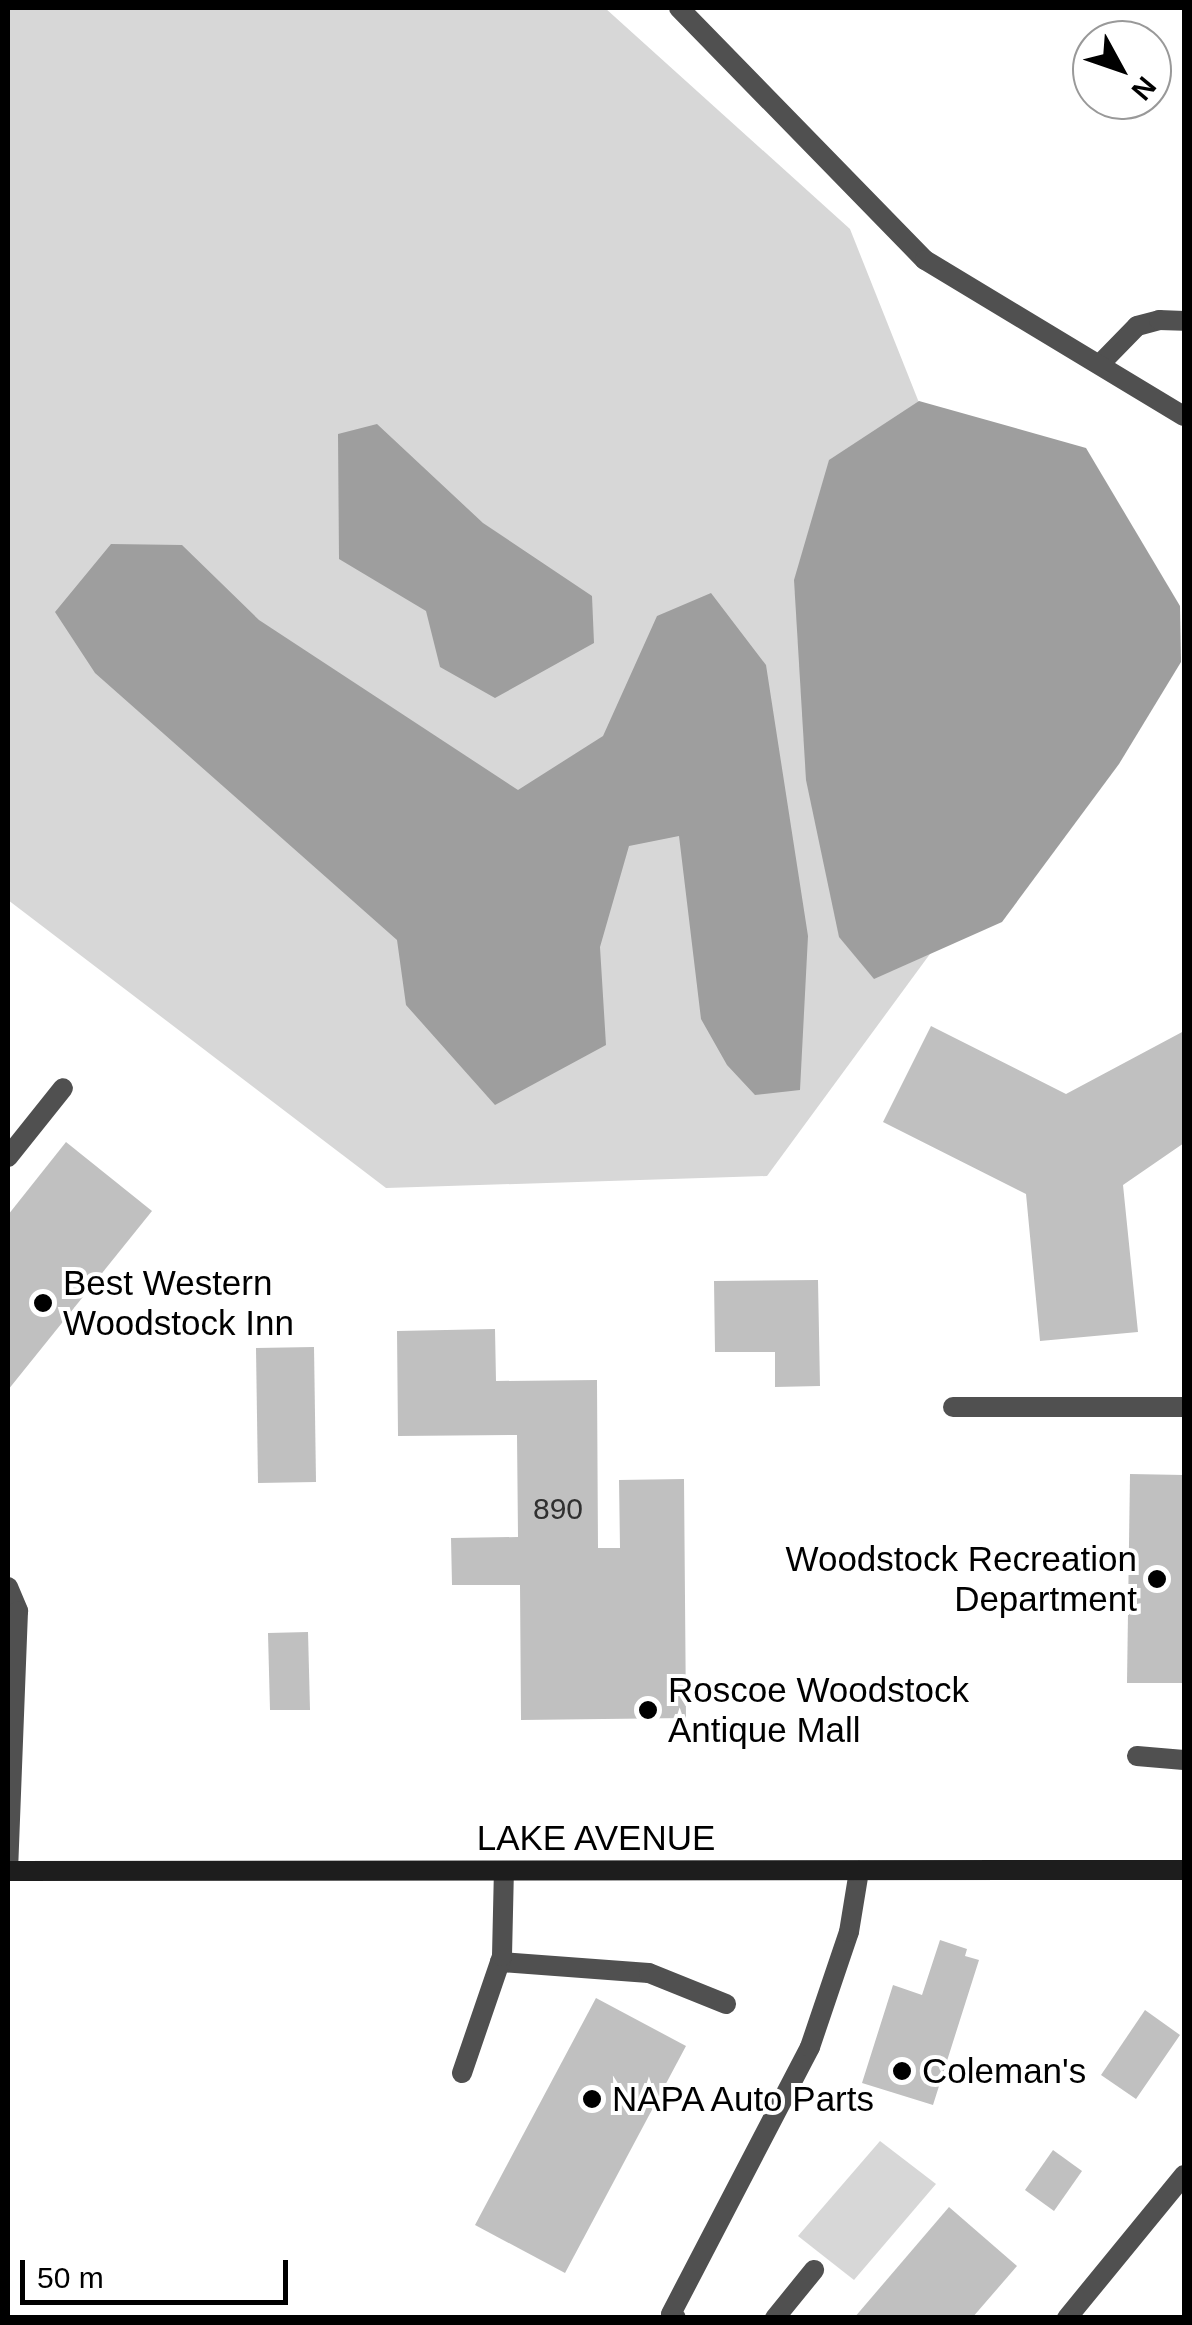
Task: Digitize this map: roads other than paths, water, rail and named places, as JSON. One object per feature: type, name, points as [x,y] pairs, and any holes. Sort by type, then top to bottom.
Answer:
[{"type":"street","points":[[679,8],[926,260],[1102,362],[1184,416]]},
{"type":"street","points":[[1102,362],[1137,326],[1159,320],[1184,321]]},
{"type":"street","points":[[8,1158],[63,1088]]},
{"type":"street","points":[[954,1407],[1184,1408]]},
{"type":"street","points":[[8,1587],[18,1611],[8,1871]]},
{"type":"street","points":[[1137,1756],[1184,1760]]},
{"type":"street","name":"LAKE AVENUE","points":[[8,1871],[1184,1870]]},
{"type":"street","points":[[462,2073],[500,1962],[504,1871]]},
{"type":"street","points":[[676,2318],[671,2314],[810,2047],[849,1932],[860,1871]]},
{"type":"street","points":[[500,1962],[649,1973],[726,2004]]},
{"type":"street","points":[[1067,2318],[1184,2175]]},
{"type":"street","points":[[775,2318],[814,2270]]},
{"type":"place","name":"Best Western Woodstock Inn","points":[[43,1303]]},
{"type":"place","name":"Woodstock Recreation Department","points":[[1157,1579]]},
{"type":"place","name":"Roscoe Woodstock Antique Mall","points":[[648,1710]]},
{"type":"place","name":"Coleman's","points":[[902,2071]]},
{"type":"place","name":"NAPA Auto Parts","points":[[592,2099]]}]
